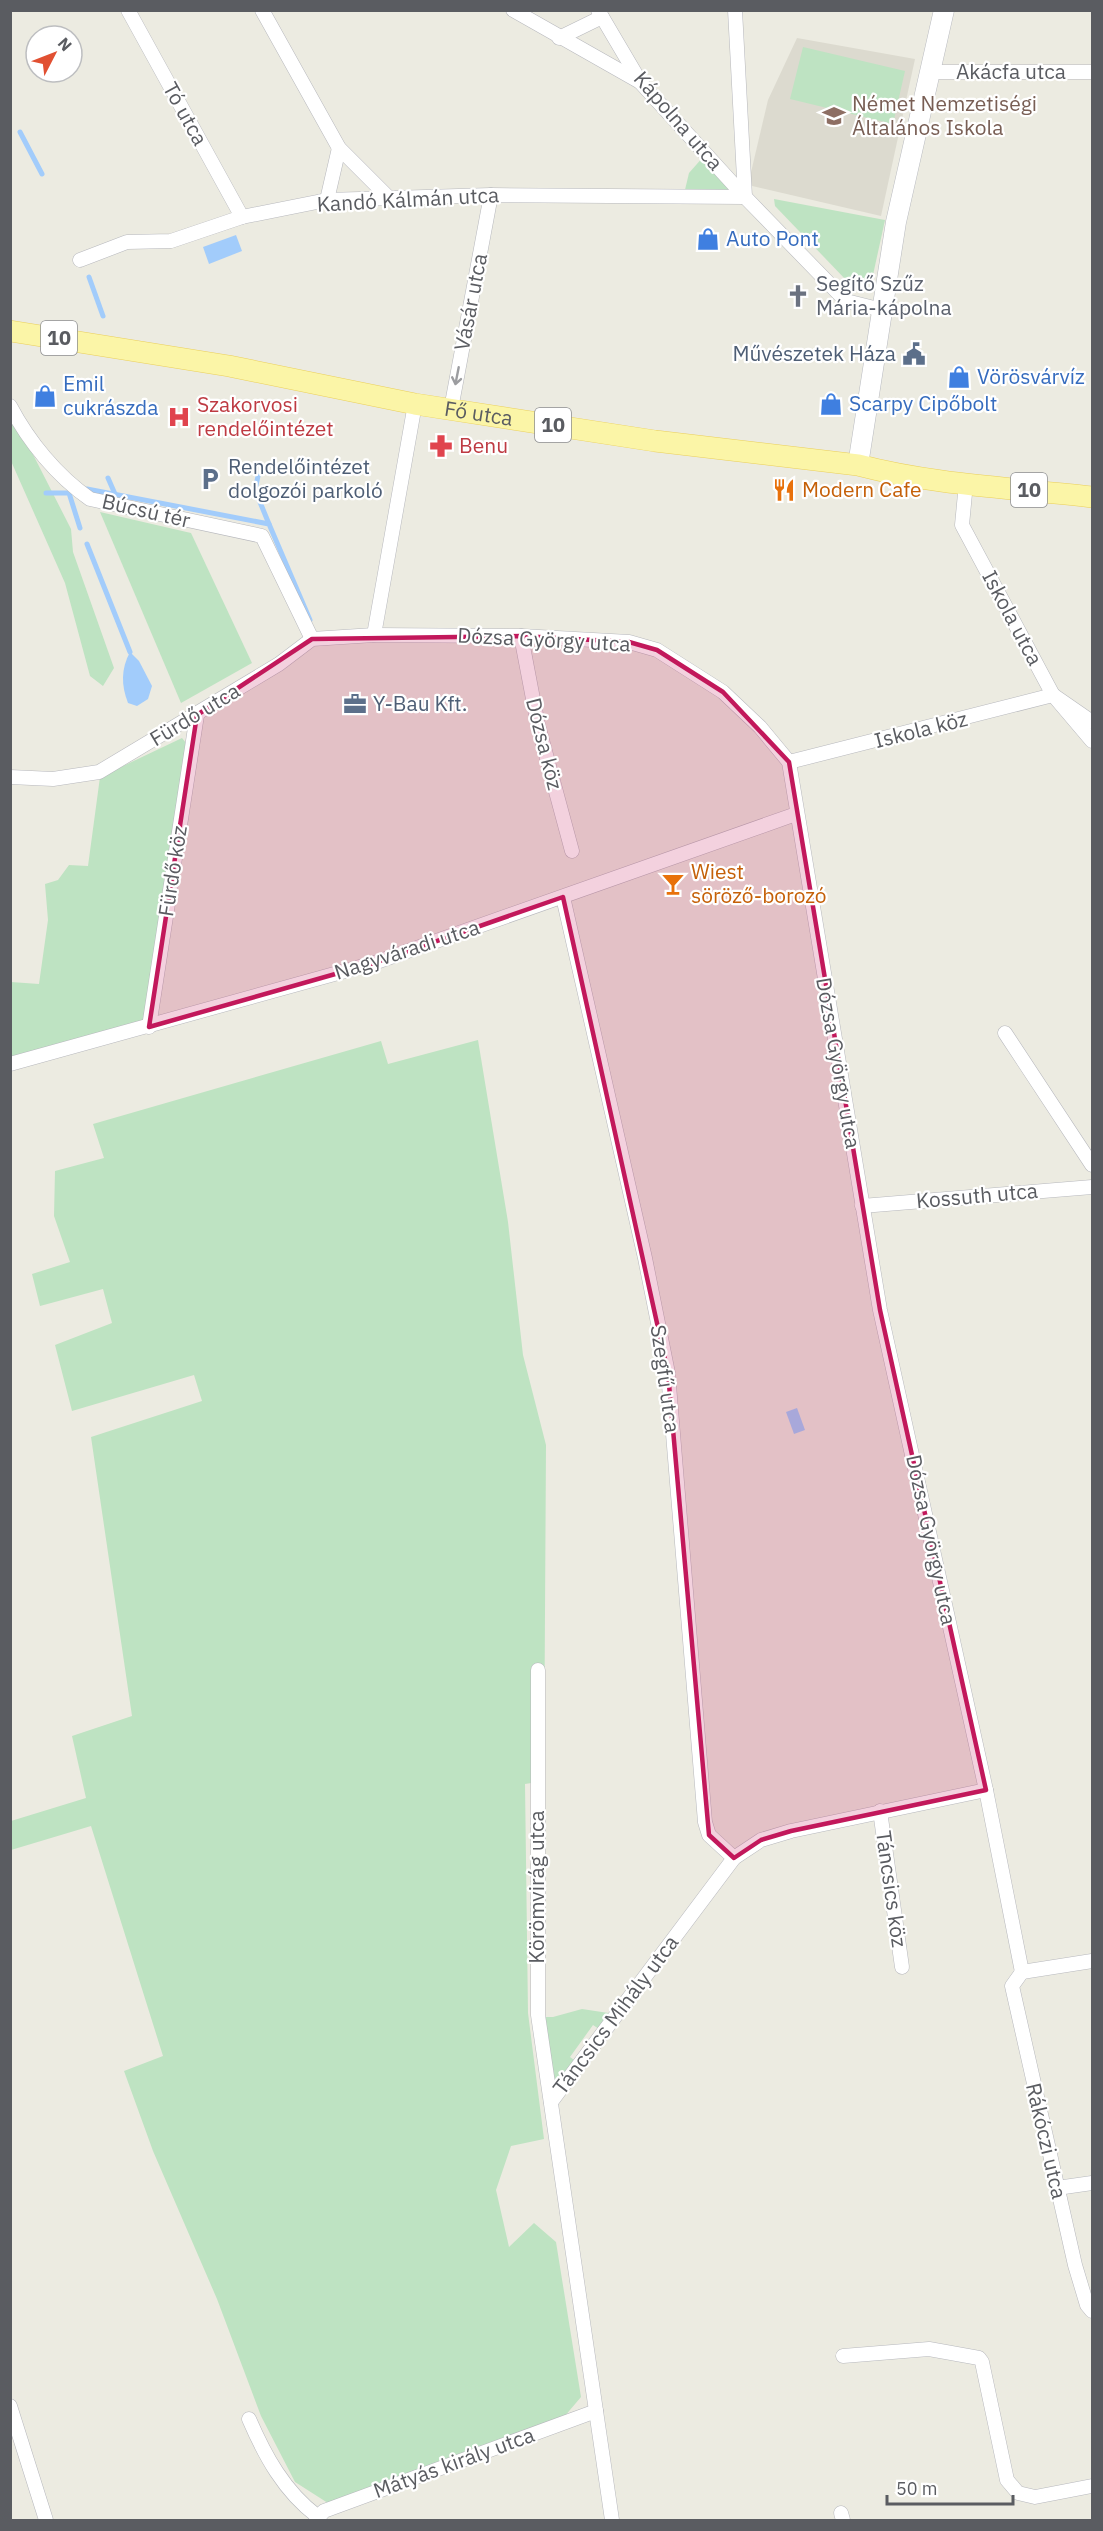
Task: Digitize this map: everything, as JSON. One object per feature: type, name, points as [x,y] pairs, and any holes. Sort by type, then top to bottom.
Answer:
[{"type":"main road","name":"Fő utca","points":[[10,331],[229,366],[451,410],[655,441],[858,465],[888,473],[1092,497]]},
{"type":"street","name":"Tó utca","points":[[128,10],[242,217]]},
{"type":"street","points":[[262,10],[339,148],[388,197]]},
{"type":"street","points":[[513,10],[642,83]]},
{"type":"street","points":[[735,10],[745,196]]},
{"type":"street","points":[[858,465],[896,222],[944,10]]},
{"type":"street","points":[[559,38],[600,14]]},
{"type":"street","name":"Kápolna utca","points":[[600,14],[642,83],[745,196],[846,301],[881,313]]},
{"type":"street","name":"Akácfa utca","points":[[930,72],[1092,72]]},
{"type":"street","points":[[327,200],[339,148]]},
{"type":"street","name":"Kandó Kálmán utca","points":[[80,260],[127,242],[171,241],[242,217],[327,200],[491,195],[745,196]]},
{"type":"street","name":"Vásár utca","points":[[451,410],[491,195]]},
{"type":"street","points":[[312,639],[374,634],[415,404]]},
{"type":"street","name":"Búcsú tér","points":[[10,406],[51,464],[68,483],[90,499],[262,536],[312,639]]},
{"type":"street","name":"Iskola utca","points":[[966,483],[962,525],[1053,696],[1092,741]]},
{"type":"street","name":"Dózsa György utca","points":[[374,634],[521,636],[628,642],[657,650],[723,692],[760,727],[789,762],[880,1310],[986,1790],[1022,1972]]},
{"type":"street","name":"Dózsa köz","points":[[521,636],[538,725],[572,851]]},
{"type":"street","name":"Fürdő utca","points":[[10,777],[53,779],[99,772],[279,664],[312,639]]},
{"type":"street","points":[[1053,696],[1092,722]]},
{"type":"street","name":"Iskola köz","points":[[789,762],[1053,696]]},
{"type":"street","name":"Fürdő köz","points":[[149,1027],[197,715]]},
{"type":"street","name":"Nagyváradi utca","points":[[10,1064],[374,963],[796,814]]},
{"type":"street","name":"Szegfű utca","points":[[563,897],[645,1258],[668,1373],[705,1822],[709,1835],[734,1858]]},
{"type":"street","points":[[1005,1033],[1092,1164]]},
{"type":"street","name":"Kossuth utca","points":[[862,1206],[1092,1187]]},
{"type":"street","name":"Körömvirág utca","points":[[538,1670],[537,2014],[551,2102]]},
{"type":"street","name":"Táncsics Mihály utca","points":[[612,2520],[551,2102],[734,1858],[760,1840],[880,1811],[986,1790]]},
{"type":"street","name":"Táncsics köz","points":[[880,1811],[902,1967]]},
{"type":"street","points":[[1022,1972],[1092,1961]]},
{"type":"street","name":"Rákóczi utca","points":[[1022,1972],[1012,1986],[1082,2290],[1092,2311]]},
{"type":"street","points":[[1057,2188],[1092,2183]]},
{"type":"street","points":[[843,2356],[929,2349],[979,2358],[982,2362],[1007,2480],[1018,2493],[1035,2497],[1092,2486]]},
{"type":"street","points":[[10,2406],[46,2520]]},
{"type":"street","name":"Mátyás király utca","points":[[316,2518],[596,2411]]},
{"type":"street","points":[[249,2419],[266,2457],[316,2518]]},
{"type":"highlighted area","points":[[521,636],[629,642],[657,650],[723,692],[789,762],[880,1310],[986,1790],[791,1831],[761,1840],[734,1858],[709,1835],[668,1373],[563,897],[374,963],[149,1027],[197,715],[312,639]]},
{"type":"shaded area","name":"Német Nemzetiségi Általános Iskola","points":[[797,38],[915,59],[881,216],[748,185],[768,100]]},
{"type":"green space","points":[[803,47],[905,71],[893,124],[790,99]]},
{"type":"green space","points":[[704,156],[737,191],[684,194],[689,173]]},
{"type":"green space","points":[[774,199],[885,220],[871,284],[847,281],[775,206]]},
{"type":"green space","points":[[10,422],[18,425],[71,529],[73,552],[114,668],[103,686],[90,676],[65,583],[11,461]]},
{"type":"green space","points":[[100,512],[191,533],[252,663],[181,703]]},
{"type":"green space","points":[[182,738],[186,743],[143,1021],[11,1057],[11,982],[39,984],[48,920],[45,884],[58,880],[69,865],[88,866],[100,777]]},
{"type":"green space","points":[[478,1040],[508,1222],[523,1355],[546,1445],[544,1781],[525,1784],[528,2013],[544,2139],[511,2146],[496,2190],[509,2247],[534,2223],[556,2242],[581,2397],[564,2417],[331,2505],[295,2482],[261,2416],[217,2299],[153,2151],[124,2071],[163,2056],[91,1826],[11,1850],[11,1821],[86,1798],[72,1736],[132,1716],[91,1437],[202,1401],[194,1375],[72,1411],[55,1345],[112,1323],[103,1289],[40,1306],[32,1274],[70,1262],[54,1216],[55,1171],[104,1158],[93,1124],[381,1041],[388,1064]]},
{"type":"green space","points":[[582,2009],[615,2014],[602,2031],[593,2025],[570,2057],[578,2063],[552,2097],[540,2017],[553,2017]]},
{"type":"water","points":[[236,235],[242,251],[209,264],[203,247]]},
{"type":"water","points":[[130,652],[139,661],[152,686],[148,699],[137,706],[128,703],[123,683],[125,665]]},
{"type":"water","points":[[797,1408],[805,1430],[794,1434],[786,1412]]},
{"type":"waterway","points":[[20,132],[42,174]]},
{"type":"waterway","points":[[89,277],[103,316]]},
{"type":"waterway","points":[[258,476],[255,490],[269,524]]},
{"type":"waterway","points":[[108,478],[115,494]]},
{"type":"waterway","points":[[87,489],[269,524],[310,620]]},
{"type":"waterway","points":[[46,493],[69,493],[80,528]]},
{"type":"waterway","points":[[87,544],[130,652]]},
{"type":"place","name":"Német Nemzetiségi Általános Iskola","points":[[834,116]]},
{"type":"place","name":"Auto Pont","points":[[708,239]]},
{"type":"place","name":"Segítő Szűz Mária-kápolna","points":[[798,296]]},
{"type":"place","name":"Művészetek Háza","points":[[914,354]]},
{"type":"place","name":"Vörösvárvíz","points":[[959,377]]},
{"type":"place","name":"Emil cukrászda","points":[[45,396]]},
{"type":"place","name":"Scarpy Cipőbolt","points":[[831,404]]},
{"type":"place","name":"Szakorvosi rendelőintézet","points":[[179,417]]},
{"type":"place","name":"Benu","points":[[441,446]]},
{"type":"place","name":"Rendelőintézet dolgozói parkoló","points":[[210,479]]},
{"type":"place","name":"Modern Cafe","points":[[784,490]]},
{"type":"place","name":"Y-Bau Kft.","points":[[355,704]]},
{"type":"place","name":"Wiest söröző-borozó","points":[[673,884]]}]
